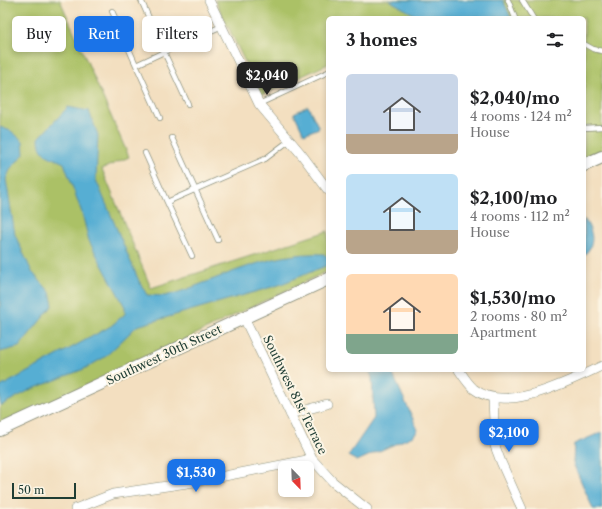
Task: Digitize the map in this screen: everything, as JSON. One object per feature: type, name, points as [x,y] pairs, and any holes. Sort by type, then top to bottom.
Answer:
[{"type":"street","points":[[209,0],[259,104],[290,140],[326,187]]},
{"type":"street","points":[[586,164],[602,157]]},
{"type":"street","name":"Southwest 30th Street","points":[[0,430],[326,280]]},
{"type":"street","name":"Southwest 81st Terrace","points":[[244,318],[312,459],[333,482],[367,509]]},
{"type":"street","points":[[460,372],[474,389],[493,398],[517,398],[536,394],[602,366]]},
{"type":"street","points":[[493,398],[495,446],[522,509]]},
{"type":"street","points":[[290,414],[327,404]]},
{"type":"street","points":[[75,509],[113,494],[194,482],[312,459]]},
{"type":"lane","points":[[141,0],[148,16]]},
{"type":"lane","points":[[508,0],[514,16]]},
{"type":"lane","points":[[522,0],[532,16]]},
{"type":"lane","points":[[112,11],[160,118]]},
{"type":"lane","points":[[212,30],[222,26]]},
{"type":"lane","points":[[586,45],[592,49],[602,51]]},
{"type":"lane","points":[[136,65],[164,52],[188,104]]},
{"type":"lane","points":[[259,104],[326,73]]},
{"type":"lane","points":[[586,128],[602,127]]},
{"type":"lane","points":[[172,138],[218,240]]},
{"type":"lane","points":[[167,202],[265,159],[290,140]]},
{"type":"lane","points":[[586,158],[602,151]]},
{"type":"lane","points":[[145,153],[192,256]]},
{"type":"green space","points":[[0,0],[60,0],[74,32],[74,52],[83,52],[129,157],[102,169],[151,288],[326,232],[326,272],[166,349],[0,425]]},
{"type":"green space","points":[[215,0],[602,0],[602,150],[586,156],[586,16],[326,16],[326,65],[261,95]]},
{"type":"water","points":[[389,0],[503,0],[510,16],[417,16]]},
{"type":"water","points":[[308,106],[319,128],[304,134],[294,113]]},
{"type":"water","points":[[68,107],[89,111],[98,135],[96,180],[139,281],[147,295],[165,296],[176,293],[248,266],[285,257],[304,254],[324,254],[326,256],[326,266],[279,285],[137,326],[105,357],[84,369],[30,390],[0,406],[0,387],[111,326],[125,314],[125,307],[89,241],[82,213],[64,163],[46,155],[43,152],[39,138]]},
{"type":"water","points":[[0,127],[11,131],[23,141],[24,154],[11,168],[6,179],[15,235],[32,272],[50,292],[53,305],[19,347],[0,352]]},
{"type":"water","points":[[586,222],[592,237],[592,242],[586,253]]},
{"type":"water","points":[[370,372],[392,372],[418,430],[413,436],[357,461],[348,456],[374,418],[372,378]]},
{"type":"water","points":[[602,432],[602,509],[593,509],[573,463],[574,444]]}]
